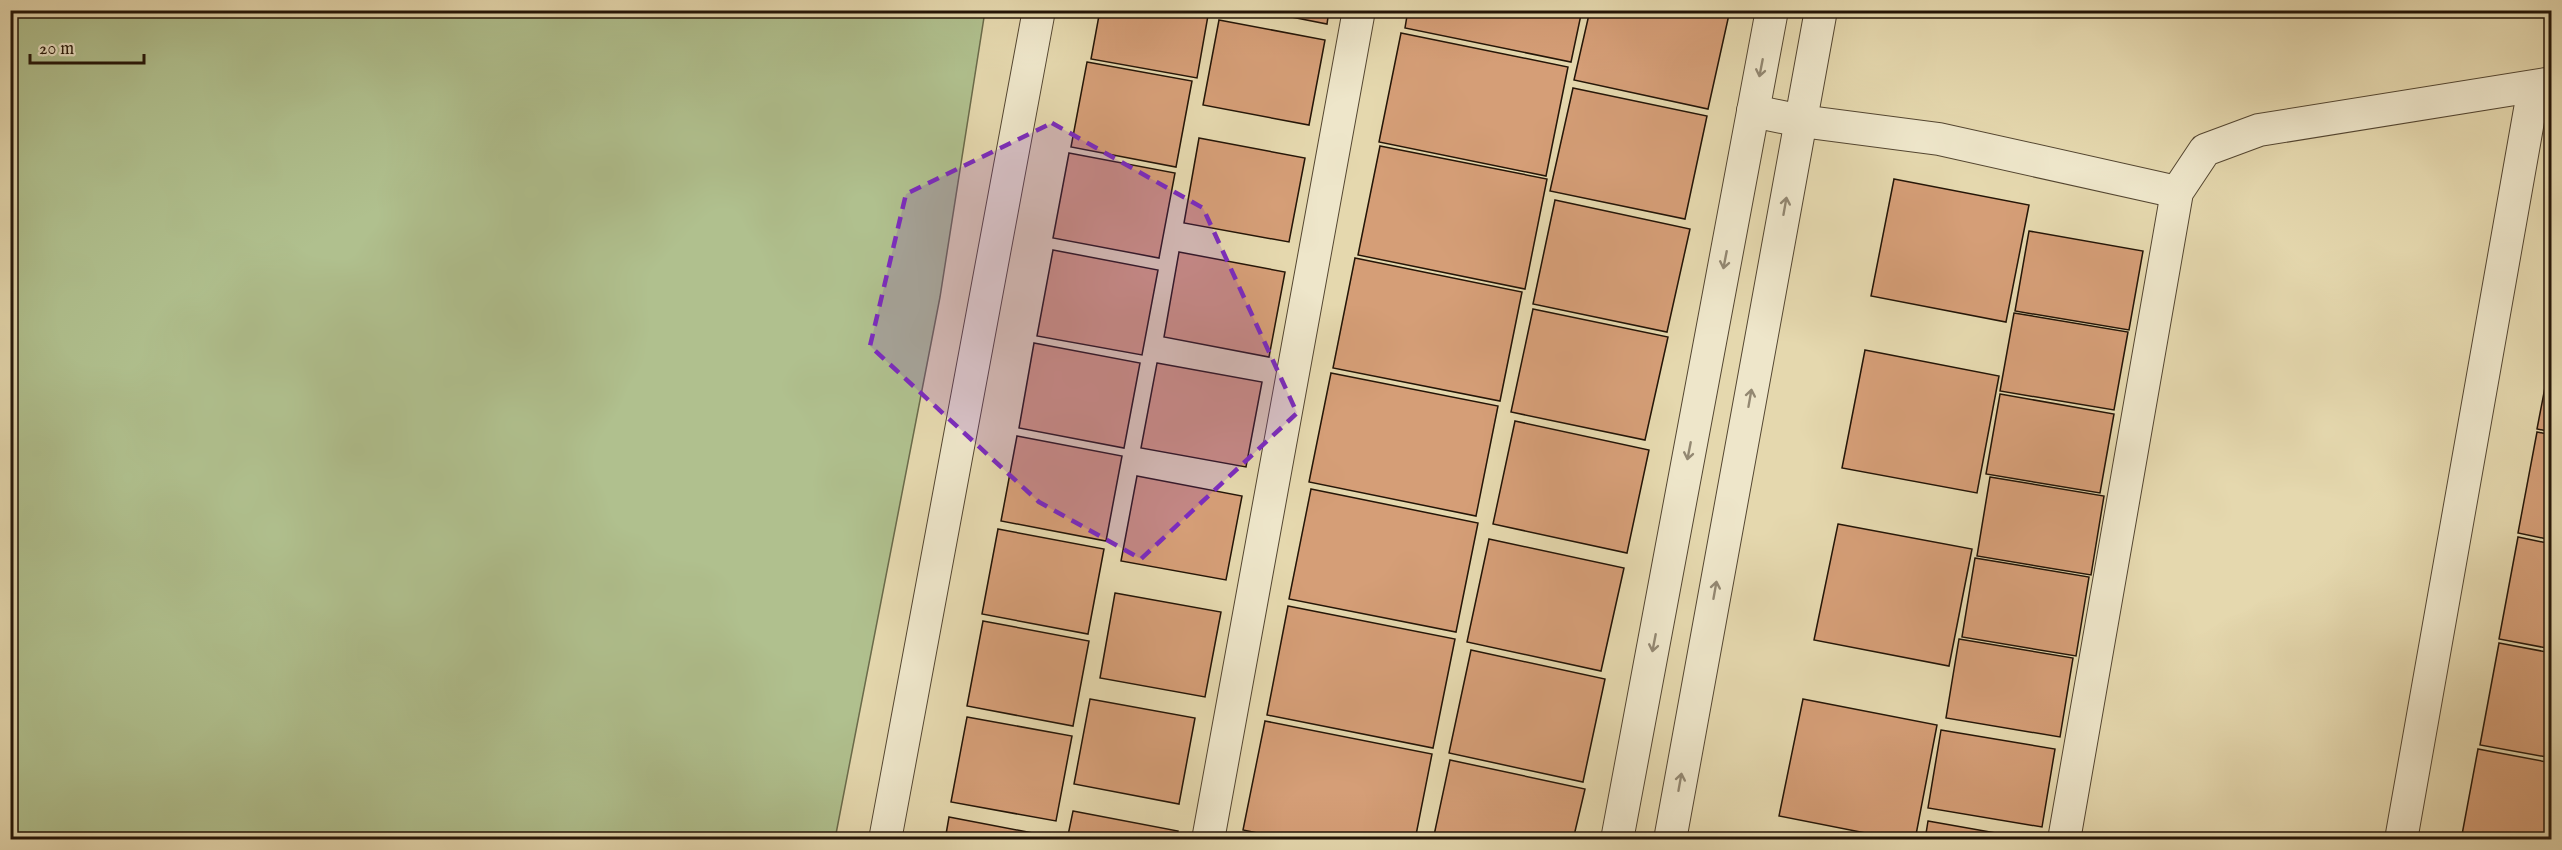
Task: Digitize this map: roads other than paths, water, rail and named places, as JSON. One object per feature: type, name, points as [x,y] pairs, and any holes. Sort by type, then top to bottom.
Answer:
[{"type":"street","points":[[885,840],[1039,10]]},
{"type":"street","points":[[1208,840],[1359,10]]},
{"type":"street","points":[[1617,840],[1772,10]]},
{"type":"street","points":[[1670,840],[1821,10]]},
{"type":"street","points":[[2064,840],[2177,192],[2205,150],[2259,130],[2543,85],[2402,840]]},
{"type":"street","points":[[1753,111],[1801,121],[1939,139],[2177,192]]}]
